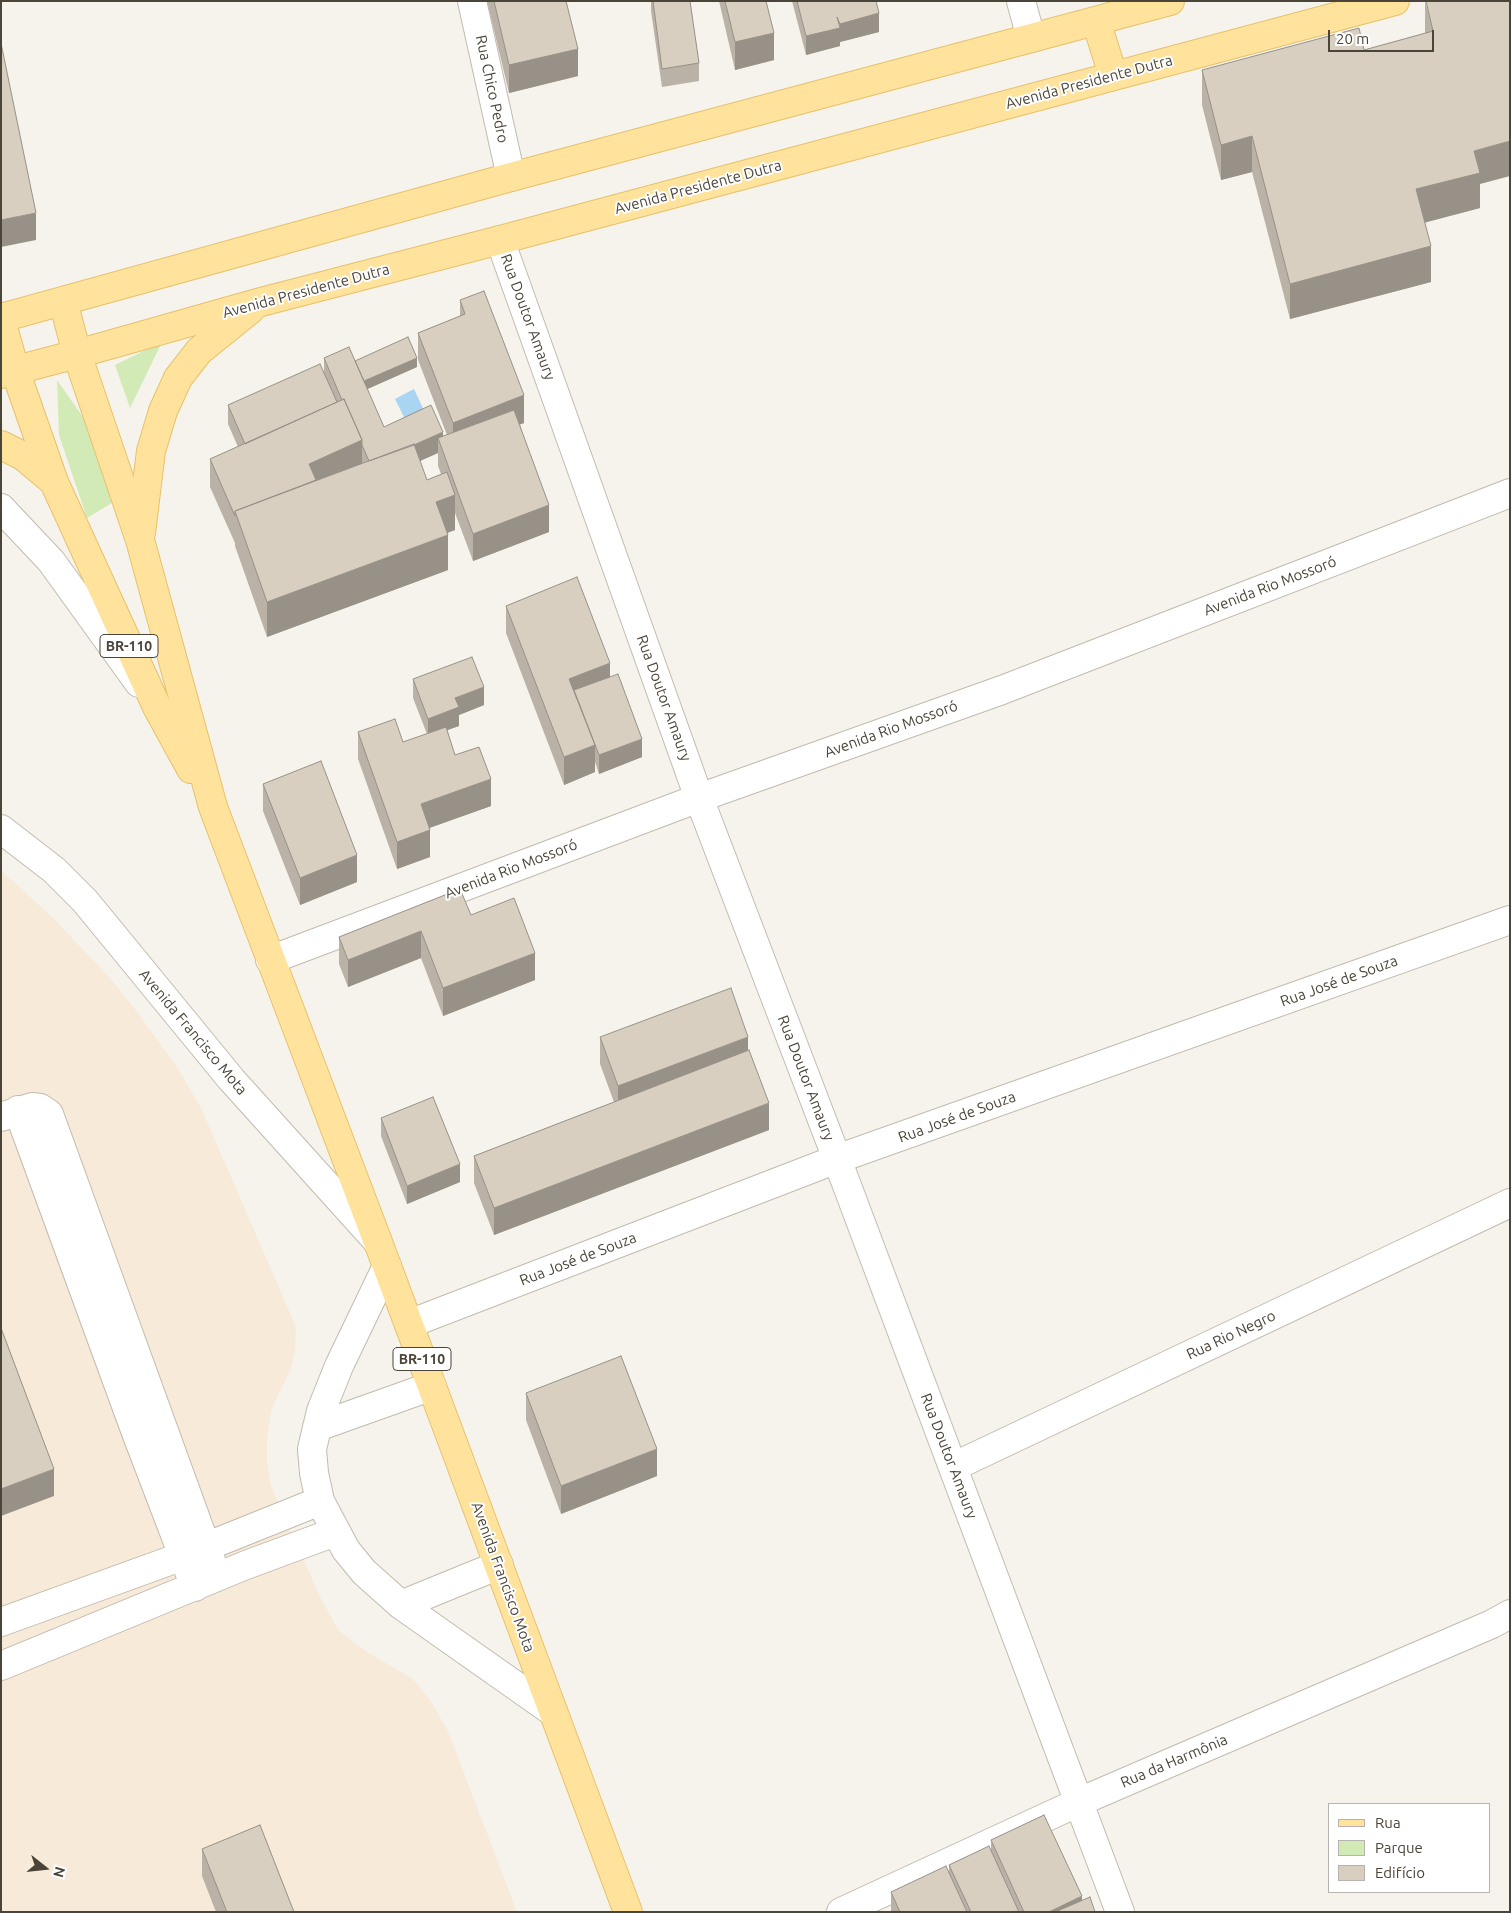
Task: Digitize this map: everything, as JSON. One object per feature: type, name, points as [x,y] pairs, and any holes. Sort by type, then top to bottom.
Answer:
[{"type":"main road","points":[[54,482],[8,372],[1,319],[511,177],[1170,1]]},
{"type":"main road","name":"Avenida Presidente Dutra","points":[[8,372],[261,302],[1395,1]]},
{"type":"main road","points":[[1096,22],[1113,76]]},
{"type":"main road","name":"BR-110","points":[[63,301],[77,354],[140,540],[212,807]]},
{"type":"main road","points":[[140,540],[150,451],[163,411],[178,378],[199,351],[261,302]]},
{"type":"main road","points":[[1,445],[23,456],[54,482]]},
{"type":"main road","name":"BR-110","points":[[54,482],[157,706],[212,807]]},
{"type":"main road","name":"Avenida Francisco Mota","points":[[212,807],[409,1324],[628,1912]]},
{"type":"street","name":"Rua Chico Pedro","points":[[472,1],[511,177]]},
{"type":"street","points":[[1021,1],[1030,38]]},
{"type":"street","name":"Rua Doutor Amaury","points":[[500,240],[699,798],[838,1159],[1120,1912]]},
{"type":"street","name":"Avenida Rio Mossoró","points":[[270,960],[699,798],[1002,690],[1510,493]]},
{"type":"street","points":[[1,508],[51,561],[157,706]]},
{"type":"street","name":"Avenida Francisco Mota","points":[[1,829],[54,870],[85,901],[231,1079],[382,1254]]},
{"type":"street","name":"Rua José de Souza","points":[[409,1324],[838,1159],[1510,920]]},
{"type":"street","points":[[194,1552],[160,1422],[49,1114],[40,1108],[32,1107],[10,1113],[135,1430],[194,1552],[206,1582]]},
{"type":"street","name":"Rua Rio Negro","points":[[953,1467],[1510,1203]]},
{"type":"street","points":[[382,1254],[321,1411],[312,1449],[314,1473],[320,1501],[346,1550],[364,1572],[401,1605],[553,1712]]},
{"type":"street","points":[[317,1427],[432,1386]]},
{"type":"street","points":[[135,1430],[160,1422]]},
{"type":"street","points":[[1,1622],[194,1552],[320,1501]]},
{"type":"street","points":[[1,1666],[206,1582],[335,1532]]},
{"type":"street","points":[[401,1605],[499,1566]]},
{"type":"street","name":"Rua da Harmônia","points":[[841,1912],[1078,1802],[1504,1621]]},
{"type":"shaded area","points":[[1,870],[54,919],[110,978],[177,1067],[202,1110],[296,1327],[295,1351],[291,1368],[272,1408],[267,1438],[267,1462],[271,1486],[322,1601],[339,1631],[364,1650],[413,1679],[430,1700],[448,1731],[517,1912],[1,1912]]},
{"type":"green space","points":[[162,342],[130,408],[115,365]]},
{"type":"green space","points":[[57,380],[90,427],[112,503],[87,518],[59,435]]},
{"type":"water","points":[[414,389],[428,419],[410,429],[395,399]]},
{"type":"building","points":[[494,1],[566,1],[578,49],[509,65]]},
{"type":"building","points":[[653,1],[690,1],[699,63],[662,69]]},
{"type":"building","points":[[725,1],[766,1],[774,33],[735,42]]},
{"type":"building","points":[[797,1],[876,1],[879,13],[840,24],[837,17],[840,28],[806,36]]},
{"type":"building","points":[[1426,1],[1510,1],[1510,141],[1474,151],[1480,173],[1416,189],[1431,246],[1290,284],[1252,136],[1221,145],[1202,70],[1359,28],[1364,50],[1433,31]]},
{"type":"building","points":[[1,43],[36,213],[1,220]]},
{"type":"building","points":[[484,291],[524,395],[453,423],[418,333],[465,314],[460,300]]},
{"type":"building","points":[[408,337],[417,358],[364,381],[355,361]]},
{"type":"building","points":[[349,347],[384,427],[431,405],[443,432],[414,445],[369,461],[362,445],[362,440],[324,358]]},
{"type":"building","points":[[320,364],[337,402],[245,444],[228,405]]},
{"type":"building","points":[[344,399],[362,440],[309,464],[316,480],[235,511],[235,516],[210,459]]},
{"type":"building","points":[[514,410],[549,505],[473,534],[438,438]]},
{"type":"building","points":[[414,444],[427,480],[447,472],[455,495],[436,502],[448,535],[267,602],[235,511]]},
{"type":"building","points":[[577,577],[610,663],[569,679],[595,745],[564,757],[506,606]]},
{"type":"building","points":[[472,657],[484,687],[455,698],[459,707],[428,719],[413,679]]},
{"type":"building","points":[[618,674],[642,739],[599,755],[574,690]]},
{"type":"building","points":[[395,719],[403,742],[446,727],[455,755],[479,747],[491,779],[421,804],[430,830],[397,842],[358,732]]},
{"type":"building","points":[[321,761],[357,855],[300,878],[263,784]]},
{"type":"building","points":[[460,889],[471,915],[514,898],[535,953],[443,988],[421,931],[348,960],[339,937]]},
{"type":"building","points":[[731,988],[748,1037],[618,1086],[600,1037]]},
{"type":"building","points":[[749,1050],[769,1103],[494,1208],[474,1156]]},
{"type":"building","points":[[433,1097],[460,1164],[407,1186],[381,1118]]},
{"type":"building","points":[[1,1328],[54,1469],[1,1489]]},
{"type":"building","points":[[621,1356],[657,1449],[561,1486],[526,1393]]},
{"type":"building","points":[[1044,1815],[1082,1896],[1049,1912],[1024,1912],[991,1840]]},
{"type":"building","points":[[260,1825],[294,1912],[227,1912],[202,1849]]},
{"type":"building","points":[[989,1846],[1019,1912],[971,1912],[949,1865]]},
{"type":"building","points":[[946,1866],[967,1912],[900,1912],[891,1892]]},
{"type":"building","points":[[1090,1897],[1095,1912],[1055,1912]]}]
